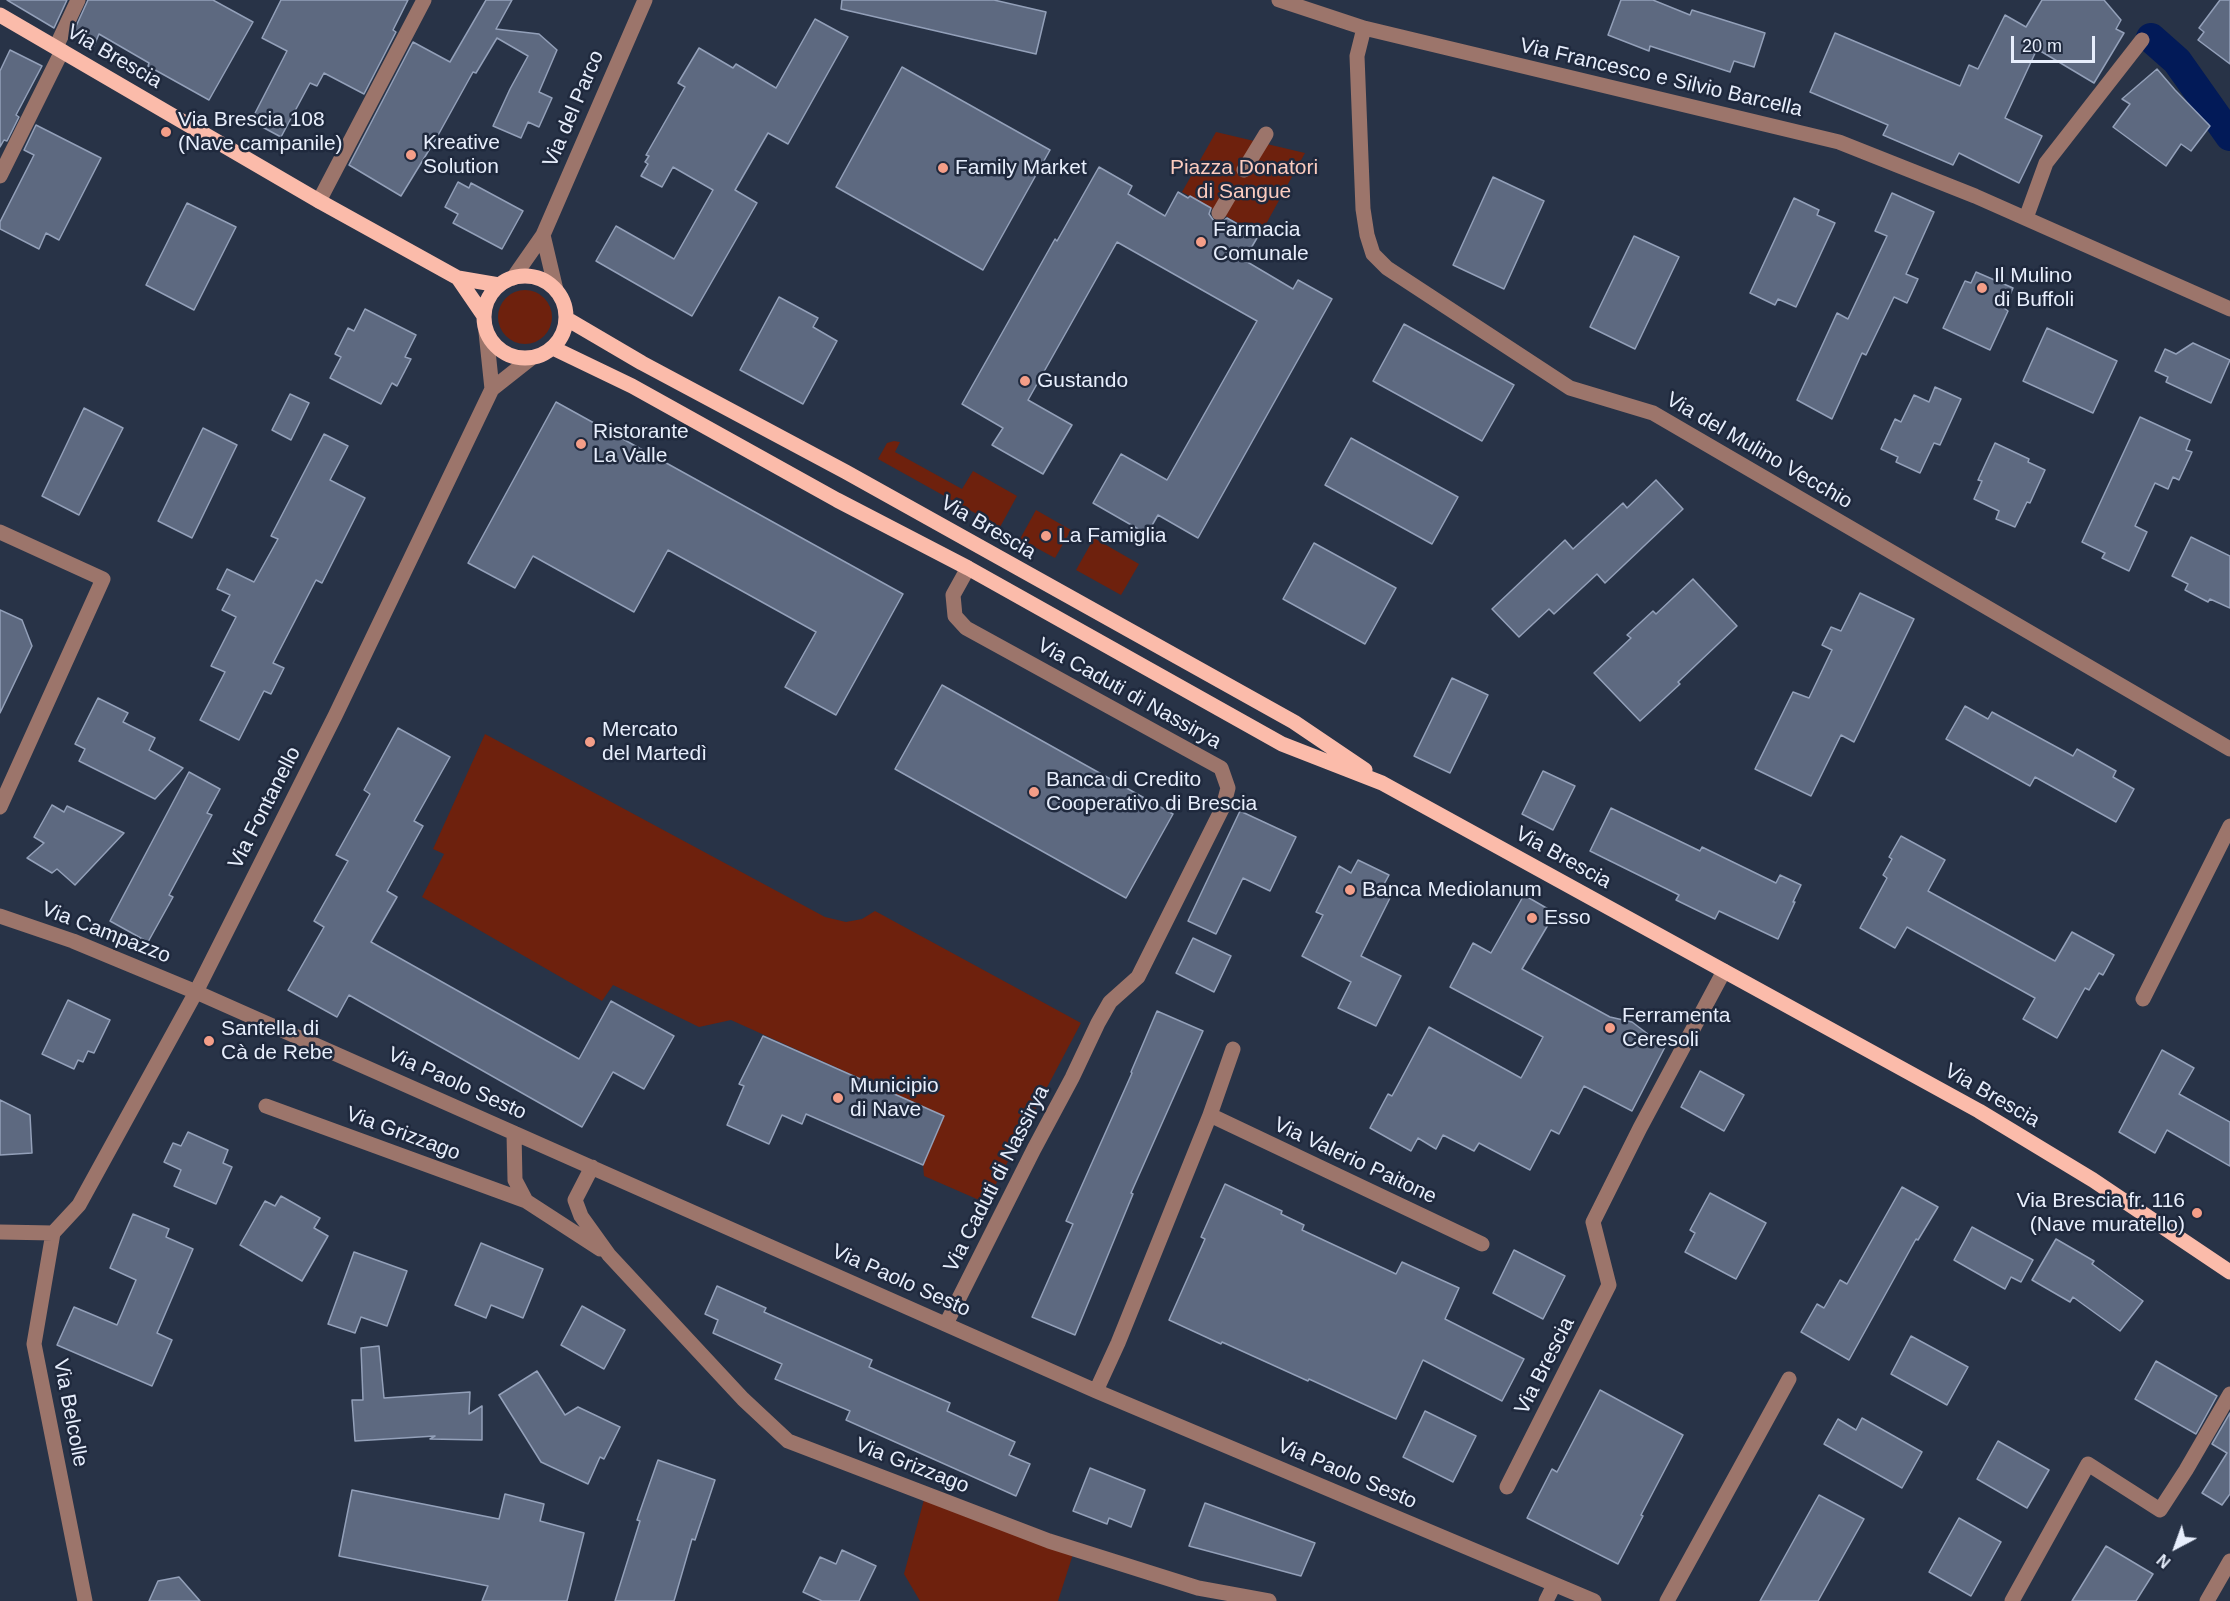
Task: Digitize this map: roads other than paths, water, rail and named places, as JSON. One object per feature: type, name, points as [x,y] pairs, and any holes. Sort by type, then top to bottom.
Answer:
[{"type":"main road","name":"Via Brescia","points":[[0,15],[318,201],[458,278],[506,281],[536,278],[556,290]]},
{"type":"main road","name":"Via Brescia","points":[[458,278],[484,316],[486,332]]},
{"type":"main road","points":[[484,316],[491,294],[506,281]]},
{"type":"main road","points":[[486,332],[490,340],[512,357],[530,359],[543,355],[554,348],[565,330],[567,319],[564,304],[556,290]]},
{"type":"main road","name":"Via Brescia","points":[[567,319],[642,363],[846,472],[1294,722],[1382,783],[1989,1118],[2092,1180],[2230,1272]]},
{"type":"main road","name":"Via Brescia","points":[[554,348],[632,386],[837,500],[968,568],[1282,744],[1382,783]]},
{"type":"street","points":[[0,176],[59,49],[78,0]]},
{"type":"street","points":[[318,201],[424,0]]},
{"type":"street","name":"Via del Parco","points":[[543,235],[645,0]]},
{"type":"street","name":"Via Francesco e Silvio Barcella","points":[[1279,0],[1364,28],[1839,142],[2026,218],[2230,309]]},
{"type":"street","name":"Via del Mulino Vecchio","points":[[1364,28],[1357,56],[1363,209],[1366,235],[1373,254],[1388,268],[1570,388],[1653,413],[2230,749]]},
{"type":"street","points":[[2026,218],[2046,163],[2142,40]]},
{"type":"street","points":[[1244,170],[1266,134]]},
{"type":"street","points":[[1219,213],[1229,196]]},
{"type":"street","points":[[506,281],[543,235]]},
{"type":"street","points":[[543,235],[556,290]]},
{"type":"street","points":[[486,332],[492,389]]},
{"type":"street","name":"Via Fontanello","points":[[52,1233],[79,1205],[196,992],[335,716],[492,389],[530,359]]},
{"type":"street","points":[[0,532],[103,579],[0,807]]},
{"type":"street","name":"Via Caduti di Nassirya","points":[[946,1324],[1098,1023],[1110,1002],[1138,977],[1223,807],[1228,788],[1221,768],[966,628],[955,616],[953,595],[968,568]]},
{"type":"street","points":[[2143,999],[2230,826]]},
{"type":"street","name":"Via Campazzo","points":[[0,916],[73,941],[196,992]]},
{"type":"street","name":"Via Brescia","points":[[1507,1487],[1609,1286],[1593,1222],[1640,1128],[1724,971]]},
{"type":"street","name":"Via Paolo Sesto","points":[[196,992],[1096,1391],[1594,1601]]},
{"type":"street","points":[[1096,1391],[1118,1343],[1210,1115],[1233,1049]]},
{"type":"street","name":"Via Grizzago","points":[[266,1106],[526,1201],[609,1255]]},
{"type":"street","name":"Via Valerio Paitone","points":[[1210,1115],[1482,1244]]},
{"type":"street","points":[[514,1133],[515,1180],[526,1201]]},
{"type":"street","name":"Via Grizzago","points":[[592,1167],[575,1200],[581,1216],[609,1255],[743,1399],[788,1441],[1049,1541],[1198,1587],[1269,1601]]},
{"type":"street","points":[[0,1232],[52,1233]]},
{"type":"street","name":"Via Belcolle","points":[[52,1233],[34,1344],[85,1601]]},
{"type":"street","points":[[1666,1601],[1789,1379]]},
{"type":"street","points":[[2012,1601],[2088,1464],[2160,1510],[2230,1394]]},
{"type":"street","points":[[2207,1601],[2230,1561]]},
{"type":"street","points":[[1546,1601],[1554,1585]]},
{"type":"waterway","points":[[2151,38],[2177,61],[2230,136]]},
{"type":"place","name":"Via Brescia 108 (Nave campanile)","points":[[166,132]]},
{"type":"place","name":"Kreative Solution","points":[[411,155]]},
{"type":"place","name":"Family Market","points":[[943,168]]},
{"type":"place","name":"Farmacia Comunale","points":[[1201,242]]},
{"type":"place","name":"Il Mulino di Buffoli","points":[[1982,288]]},
{"type":"place","name":"Gustando","points":[[1025,381]]},
{"type":"place","name":"Ristorante La Valle","points":[[581,444]]},
{"type":"place","name":"La Famiglia","points":[[1046,536]]},
{"type":"place","name":"Mercato del Martedì","points":[[590,742]]},
{"type":"place","name":"Banca di Credito Cooperativo di Brescia","points":[[1034,792]]},
{"type":"place","name":"Banca Mediolanum","points":[[1350,890]]},
{"type":"place","name":"Esso","points":[[1532,918]]},
{"type":"place","name":"Ferramenta Ceresoli","points":[[1610,1028]]},
{"type":"place","name":"Santella di Cà de Rebe","points":[[209,1041]]},
{"type":"place","name":"Municipio di Nave","points":[[838,1098]]},
{"type":"place","name":"Via Brescia fr. 116 (Nave muratello)","points":[[2197,1213]]},
{"type":"park label","name":"Piazza Donatori di Sangue","points":[[1244,180]]}]
